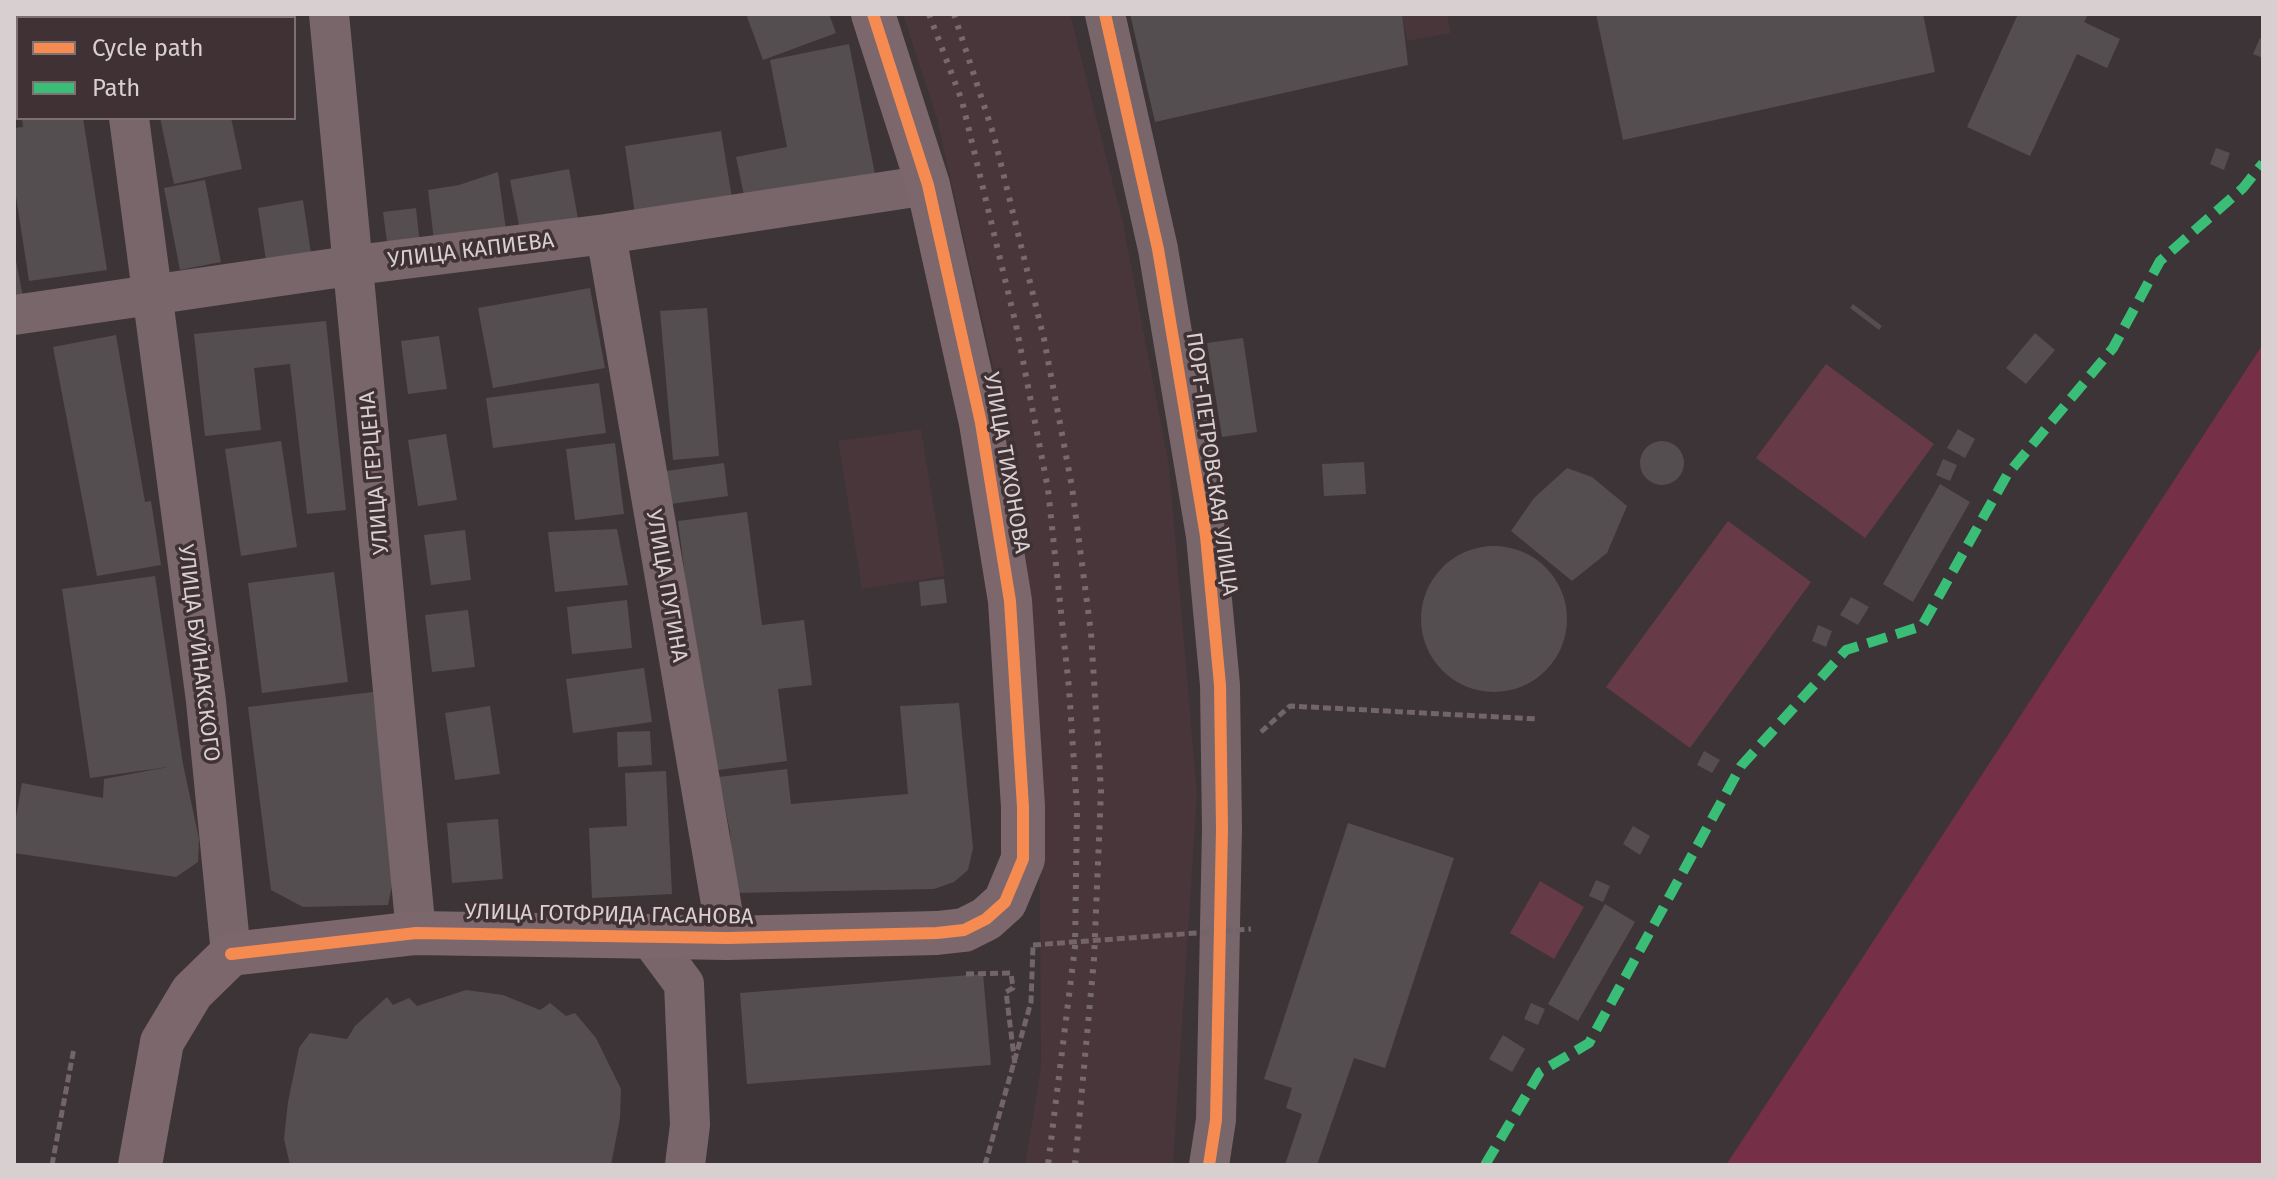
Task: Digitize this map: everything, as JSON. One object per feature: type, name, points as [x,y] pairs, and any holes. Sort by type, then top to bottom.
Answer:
[{"type":"street","name":"УЛИЦА ГЕРЦЕНА","points":[[329,14],[356,265],[416,933]]},
{"type":"street","name":"УЛИЦА ТИХОНОВА","points":[[873,14],[928,185],[981,423],[1010,601],[1023,807],[1023,859],[1005,902],[986,919]]},
{"type":"street","name":"ПОРТ-ПЕТРОВСКАЯ УЛИЦА","points":[[1105,14],[1158,249],[1206,536],[1217,655],[1222,829],[1216,1120],[1209,1165]]},
{"type":"street","name":"УЛИЦА БУЙНАКСКОГО","points":[[129,120],[206,701],[231,954]]},
{"type":"street","name":"УЛИЦА КАПИЕВА","points":[[14,315],[151,293],[606,234],[928,185]]},
{"type":"street","name":"УЛИЦА ПУГИНА","points":[[606,234],[727,938]]},
{"type":"street","name":"УЛИЦА ГОТФРИДА ГАСАНОВА","points":[[231,954],[416,933],[647,934],[727,938],[937,933],[964,930],[986,919]]},
{"type":"street","points":[[647,934],[684,984],[690,1125],[685,1165]]},
{"type":"street","points":[[140,1165],[162,1042],[192,992],[231,954]]},
{"type":"path","points":[[1252,740],[1290,706],[1538,719]]},
{"type":"path","points":[[985,1165],[1031,1002],[1033,945],[1251,929]]},
{"type":"path","points":[[1013,988],[1006,992],[1015,1065]]},
{"type":"path","points":[[52,1165],[74,1048]]},
{"type":"shaded area","points":[[903,14],[1070,14],[1123,223],[1169,466],[1197,794],[1173,1165],[1025,1165],[1041,1067],[1040,901],[1035,730],[1005,419],[937,119]]},
{"type":"shaded area","points":[[1402,14],[1447,14],[1451,33],[1407,41]]},
{"type":"shaded area","points":[[2263,344],[2263,1165],[1726,1165],[1842,989]]},
{"type":"shaded area","points":[[1826,364],[1934,444],[1865,538],[1756,458]]},
{"type":"shaded area","points":[[921,429],[945,576],[862,589],[838,441]]},
{"type":"shaded area","points":[[1728,521],[1811,582],[1690,748],[1606,687]]},
{"type":"shaded area","points":[[1540,881],[1584,907],[1554,959],[1510,933]]},
{"type":"building","points":[[14,14],[64,14],[16,16],[14,31]]},
{"type":"building","points":[[136,14],[188,16],[136,16]]},
{"type":"building","points":[[746,14],[829,14],[836,33],[763,60]]},
{"type":"building","points":[[1130,14],[1402,14],[1408,65],[1155,122]]},
{"type":"building","points":[[1596,14],[1923,14],[1935,72],[1623,140]]},
{"type":"building","points":[[2018,14],[2088,14],[2084,22],[2120,39],[2107,68],[2077,54],[2030,156],[1967,127]]},
{"type":"building","points":[[2260,38],[2263,39],[2263,58],[2253,54]]},
{"type":"building","points":[[849,44],[876,179],[746,205],[736,157],[787,147],[770,60]]},
{"type":"building","points":[[22,120],[83,120],[107,270],[29,281],[14,183],[14,128],[23,127]]},
{"type":"building","points":[[160,120],[231,120],[242,169],[174,184]]},
{"type":"building","points":[[721,131],[732,198],[635,214],[625,146]]},
{"type":"building","points":[[2216,148],[2230,153],[2224,170],[2210,164]]},
{"type":"building","points":[[569,169],[579,224],[521,235],[510,180]]},
{"type":"building","points":[[498,172],[506,230],[435,249],[428,190],[459,185]]},
{"type":"building","points":[[205,180],[221,262],[180,270],[164,188]]},
{"type":"building","points":[[303,200],[312,260],[267,267],[258,208]]},
{"type":"building","points":[[416,208],[420,245],[388,249],[383,212]]},
{"type":"building","points":[[14,257],[26,312],[14,314]]},
{"type":"building","points":[[590,288],[605,368],[493,388],[478,308]]},
{"type":"building","points":[[1853,304],[1882,326],[1879,330],[1850,308]]},
{"type":"building","points":[[707,308],[719,456],[673,460],[660,311]]},
{"type":"building","points":[[326,321],[346,510],[307,514],[290,364],[254,368],[261,430],[205,436],[194,334]]},
{"type":"building","points":[[2035,333],[2055,350],[2026,384],[2006,368]]},
{"type":"building","points":[[116,335],[145,502],[151,501],[161,565],[97,576],[53,347]]},
{"type":"building","points":[[439,336],[447,389],[408,394],[401,341]]},
{"type":"building","points":[[1243,338],[1257,432],[1222,437],[1207,343]]},
{"type":"building","points":[[599,383],[606,433],[493,448],[486,398]]},
{"type":"building","points":[[1958,429],[1975,439],[1965,458],[1947,448]]},
{"type":"building","points":[[446,434],[457,500],[418,506],[408,440]]},
{"type":"building","points":[[281,441],[297,547],[241,556],[225,449]]},
{"type":"building","points":[[1662,441],[1678,447],[1684,463],[1678,479],[1662,485],[1646,479],[1640,463],[1646,447]]},
{"type":"building","points":[[615,443],[624,514],[575,520],[566,449]]},
{"type":"building","points":[[1943,459],[1957,465],[1950,481],[1936,475]]},
{"type":"building","points":[[1364,462],[1366,494],[1324,496],[1322,464]]},
{"type":"building","points":[[724,463],[728,496],[671,504],[666,471]]},
{"type":"building","points":[[1567,468],[1592,477],[1627,506],[1607,553],[1572,581],[1511,531],[1534,498]]},
{"type":"building","points":[[1940,484],[1970,502],[1913,602],[1883,584]]},
{"type":"building","points":[[747,512],[762,625],[804,620],[812,685],[778,689],[787,761],[710,771],[678,521]]},
{"type":"building","points":[[617,529],[628,585],[555,592],[548,532]]},
{"type":"building","points":[[465,530],[471,580],[431,585],[424,535]]},
{"type":"building","points":[[1494,546],[1522,552],[1545,568],[1561,591],[1567,619],[1561,647],[1545,670],[1522,686],[1494,692],[1466,686],[1443,670],[1427,647],[1421,619],[1427,591],[1443,568],[1466,552]]},
{"type":"building","points":[[334,572],[348,682],[262,693],[248,583]]},
{"type":"building","points":[[155,576],[183,764],[199,839],[198,862],[176,877],[14,853],[14,828],[22,783],[103,798],[104,779],[168,767],[90,778],[62,589]]},
{"type":"building","points":[[944,579],[947,603],[921,606],[919,582]]},
{"type":"building","points":[[1851,597],[1869,607],[1858,625],[1840,615]]},
{"type":"building","points":[[627,600],[632,648],[572,654],[567,607]]},
{"type":"building","points":[[468,610],[475,667],[432,672],[425,615]]},
{"type":"building","points":[[1818,625],[1832,631],[1826,647],[1812,641]]},
{"type":"building","points":[[644,668],[652,722],[573,733],[566,679]]},
{"type":"building","points":[[373,692],[395,870],[388,905],[303,907],[271,890],[248,707]]},
{"type":"building","points":[[959,703],[973,848],[968,870],[954,882],[934,889],[734,893],[730,832],[719,777],[787,769],[791,804],[908,794],[900,706]]},
{"type":"building","points":[[490,706],[500,774],[455,780],[445,713]]},
{"type":"building","points":[[650,731],[652,765],[618,767],[617,732]]},
{"type":"building","points":[[1704,751],[1720,760],[1712,773],[1697,765]]},
{"type":"building","points":[[666,771],[672,894],[592,898],[589,828],[627,826],[625,773]]},
{"type":"building","points":[[498,819],[503,879],[452,883],[447,823]]},
{"type":"building","points":[[1348,823],[1454,858],[1385,1068],[1354,1058],[1317,1165],[1285,1165],[1302,1114],[1286,1108],[1292,1088],[1264,1079]]},
{"type":"building","points":[[1633,826],[1650,836],[1640,855],[1623,844]]},
{"type":"building","points":[[1596,880],[1610,886],[1603,902],[1589,896]]},
{"type":"building","points":[[1605,904],[1635,922],[1578,1021],[1548,1004]]},
{"type":"building","points":[[983,974],[991,1065],[747,1084],[740,993]]},
{"type":"building","points":[[466,990],[503,995],[540,1010],[550,1003],[566,1016],[575,1013],[596,1038],[621,1089],[620,1118],[611,1165],[290,1165],[284,1139],[288,1102],[299,1048],[310,1033],[347,1039],[355,1026],[387,997],[393,1005],[409,998],[417,1006]]},
{"type":"building","points":[[1531,1003],[1545,1009],[1538,1025],[1524,1019]]},
{"type":"building","points":[[1503,1035],[1525,1049],[1512,1072],[1489,1059]]},
{"type":"railway","points":[[929,14],[962,101],[1016,325],[1048,489],[1069,688],[1077,808],[1075,947],[1048,1165]]},
{"type":"railway","points":[[954,14],[994,136],[1044,339],[1072,487],[1091,633],[1101,791],[1094,959],[1075,1165]]},
{"type":"marked path","points":[[1485,1165],[1540,1072],[1589,1043],[1741,766],[1846,650],[1922,626],[2007,475],[2113,348],[2160,261],[2243,188],[2263,163]]},
{"type":"cycle path","points":[[231,954],[416,933],[727,938],[937,933],[964,930],[986,919],[1005,902],[1023,859],[1023,807],[1010,601],[981,423],[928,185],[873,14]]},
{"type":"cycle path","points":[[1105,14],[1158,249],[1206,536],[1220,685],[1222,829],[1216,1120],[1209,1165]]}]
